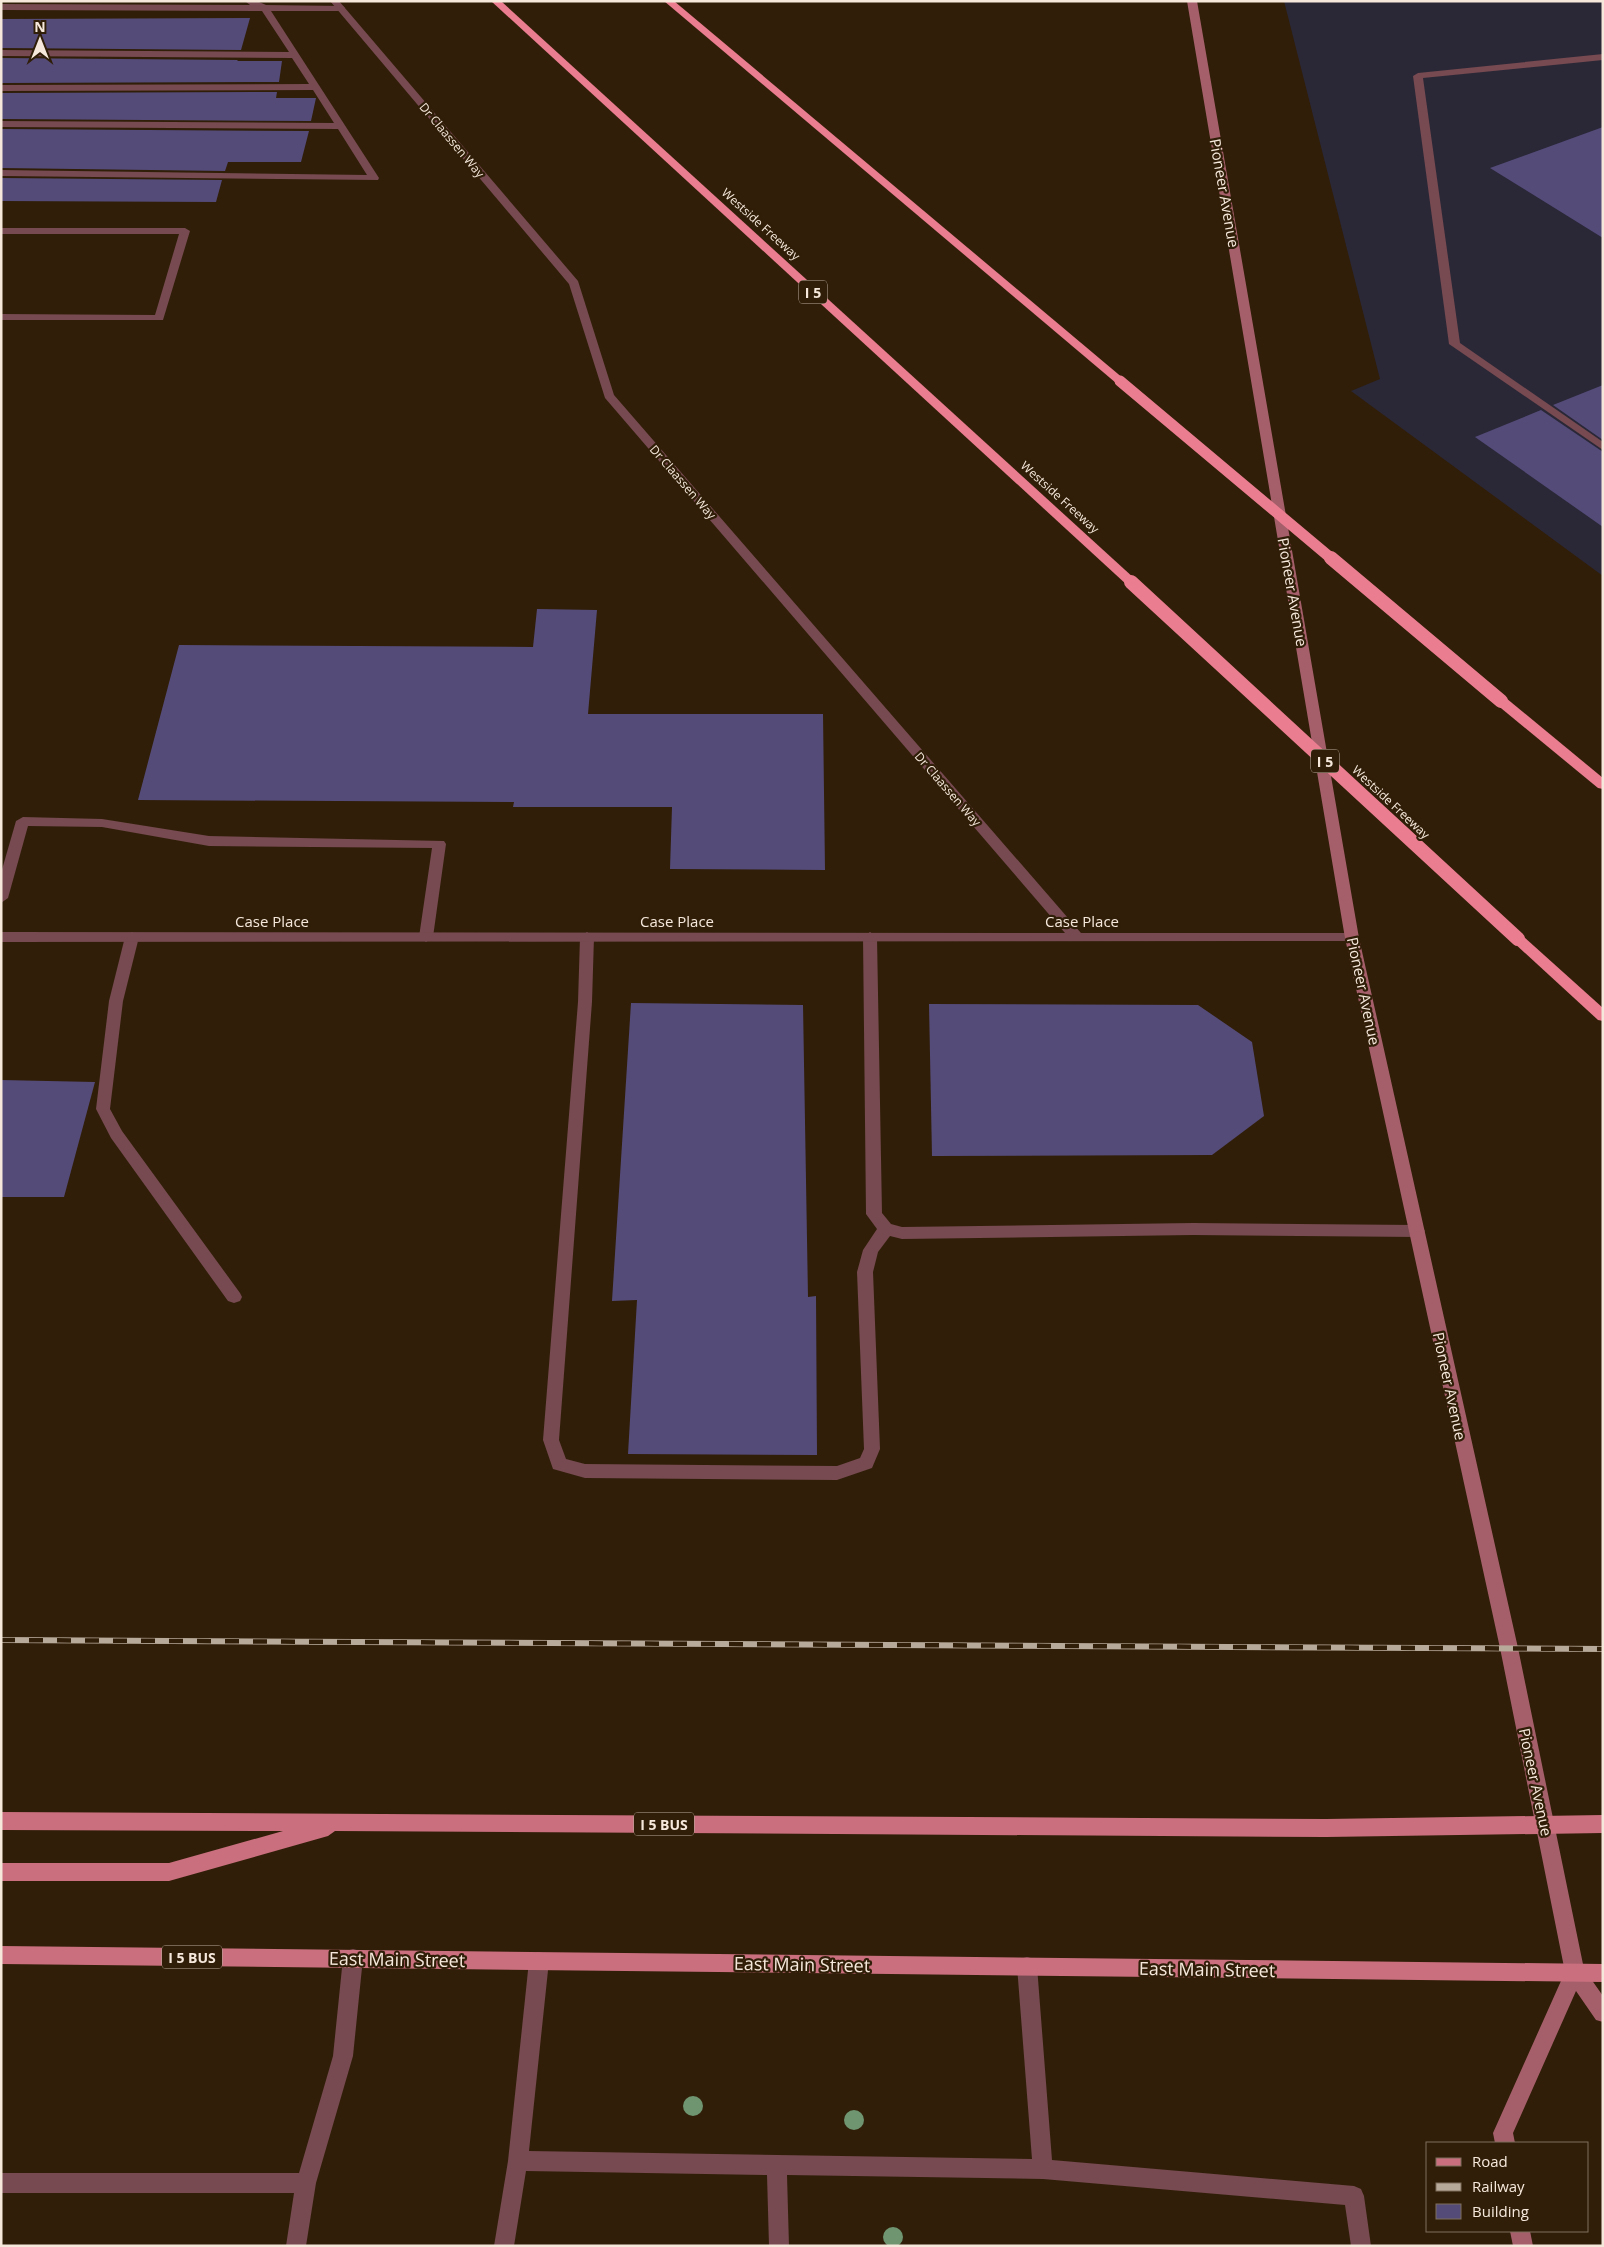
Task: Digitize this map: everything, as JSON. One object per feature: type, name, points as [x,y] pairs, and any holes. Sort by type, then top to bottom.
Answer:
[{"type":"highway","name":"Westside Freeway","points":[[495,1],[1603,1016]]},
{"type":"highway","points":[[668,1],[1603,784]]},
{"type":"main road","name":"I 5 BUS","points":[[1,1822],[347,1822],[1326,1828],[1545,1825]]},
{"type":"main road","points":[[1,1872],[169,1872],[347,1822]]},
{"type":"main road","points":[[1545,1825],[1603,1824]]},
{"type":"main road","name":"East Main Street","points":[[1,1955],[1603,1973]]},
{"type":"street","points":[[1,173],[374,178],[265,8],[249,1]]},
{"type":"street","name":"Pioneer Avenue","points":[[1192,1],[1352,938],[1509,1648],[1575,1972],[1603,2013]]},
{"type":"street","points":[[1,7],[265,8],[337,5]]},
{"type":"street","name":"Dr Claassen Way","points":[[337,5],[574,283],[609,396],[1077,938]]},
{"type":"street","points":[[1,52],[295,55]]},
{"type":"street","points":[[1603,57],[1418,76],[1455,344],[1603,447]]},
{"type":"street","points":[[1,88],[316,87]]},
{"type":"street","points":[[1,124],[342,126]]},
{"type":"street","points":[[1,231],[185,231],[159,318],[1,317]]},
{"type":"street","points":[[1,898],[23,821],[102,822],[188,839],[210,841],[439,844],[426,937]]},
{"type":"street","name":"Case Place","points":[[1,937],[1352,938]]},
{"type":"street","points":[[132,937],[116,1001],[103,1109],[116,1134],[234,1297]]},
{"type":"street","points":[[587,937],[585,1002],[551,1440],[559,1464],[585,1471],[837,1473],[866,1463],[872,1449],[865,1272],[871,1250],[886,1229]]},
{"type":"street","points":[[870,937],[874,1214],[886,1229],[902,1233],[1193,1229],[1417,1232]]},
{"type":"street","points":[[296,2246],[306,2183],[343,2056],[353,1958]]},
{"type":"street","points":[[504,2246],[518,2161],[539,1961]]},
{"type":"street","points":[[1026,1966],[1043,2169]]},
{"type":"street","points":[[1505,2142],[1504,2133],[1575,1972]]},
{"type":"street","points":[[518,2161],[1043,2169],[1354,2196],[1361,2246]]},
{"type":"street","points":[[777,2165],[779,2246]]},
{"type":"street","points":[[1,2183],[306,2183]]},
{"type":"street","points":[[1520,2232],[1523,2246]]},
{"type":"shaded area","points":[[1284,1],[1603,1],[1603,576],[1351,391],[1380,379]]},
{"type":"building","points":[[250,18],[241,50],[1,48],[1,19]]},
{"type":"building","points":[[1,58],[282,61],[279,82],[1,83]]},
{"type":"building","points":[[277,92],[276,98],[316,98],[311,121],[1,119],[1,93]]},
{"type":"building","points":[[1603,127],[1603,238],[1490,168]]},
{"type":"building","points":[[1,129],[309,131],[301,162],[228,162],[225,171],[1,168]]},
{"type":"building","points":[[1,178],[222,180],[216,202],[1,201]]},
{"type":"building","points":[[1603,385],[1603,440],[1553,405]]},
{"type":"building","points":[[1541,410],[1603,452],[1603,527],[1475,437]]},
{"type":"building","points":[[537,609],[597,610],[588,714],[823,714],[825,870],[670,869],[672,807],[513,807],[514,802],[138,800],[179,645],[533,647]]},
{"type":"building","points":[[631,1003],[803,1005],[808,1297],[816,1296],[817,1455],[628,1454],[637,1300],[612,1301]]},
{"type":"building","points":[[929,1004],[1198,1005],[1252,1042],[1264,1116],[1212,1155],[932,1156]]},
{"type":"building","points":[[1,1080],[95,1082],[64,1197],[1,1197]]},
{"type":"railway","points":[[1,1640],[1603,1649]]}]
